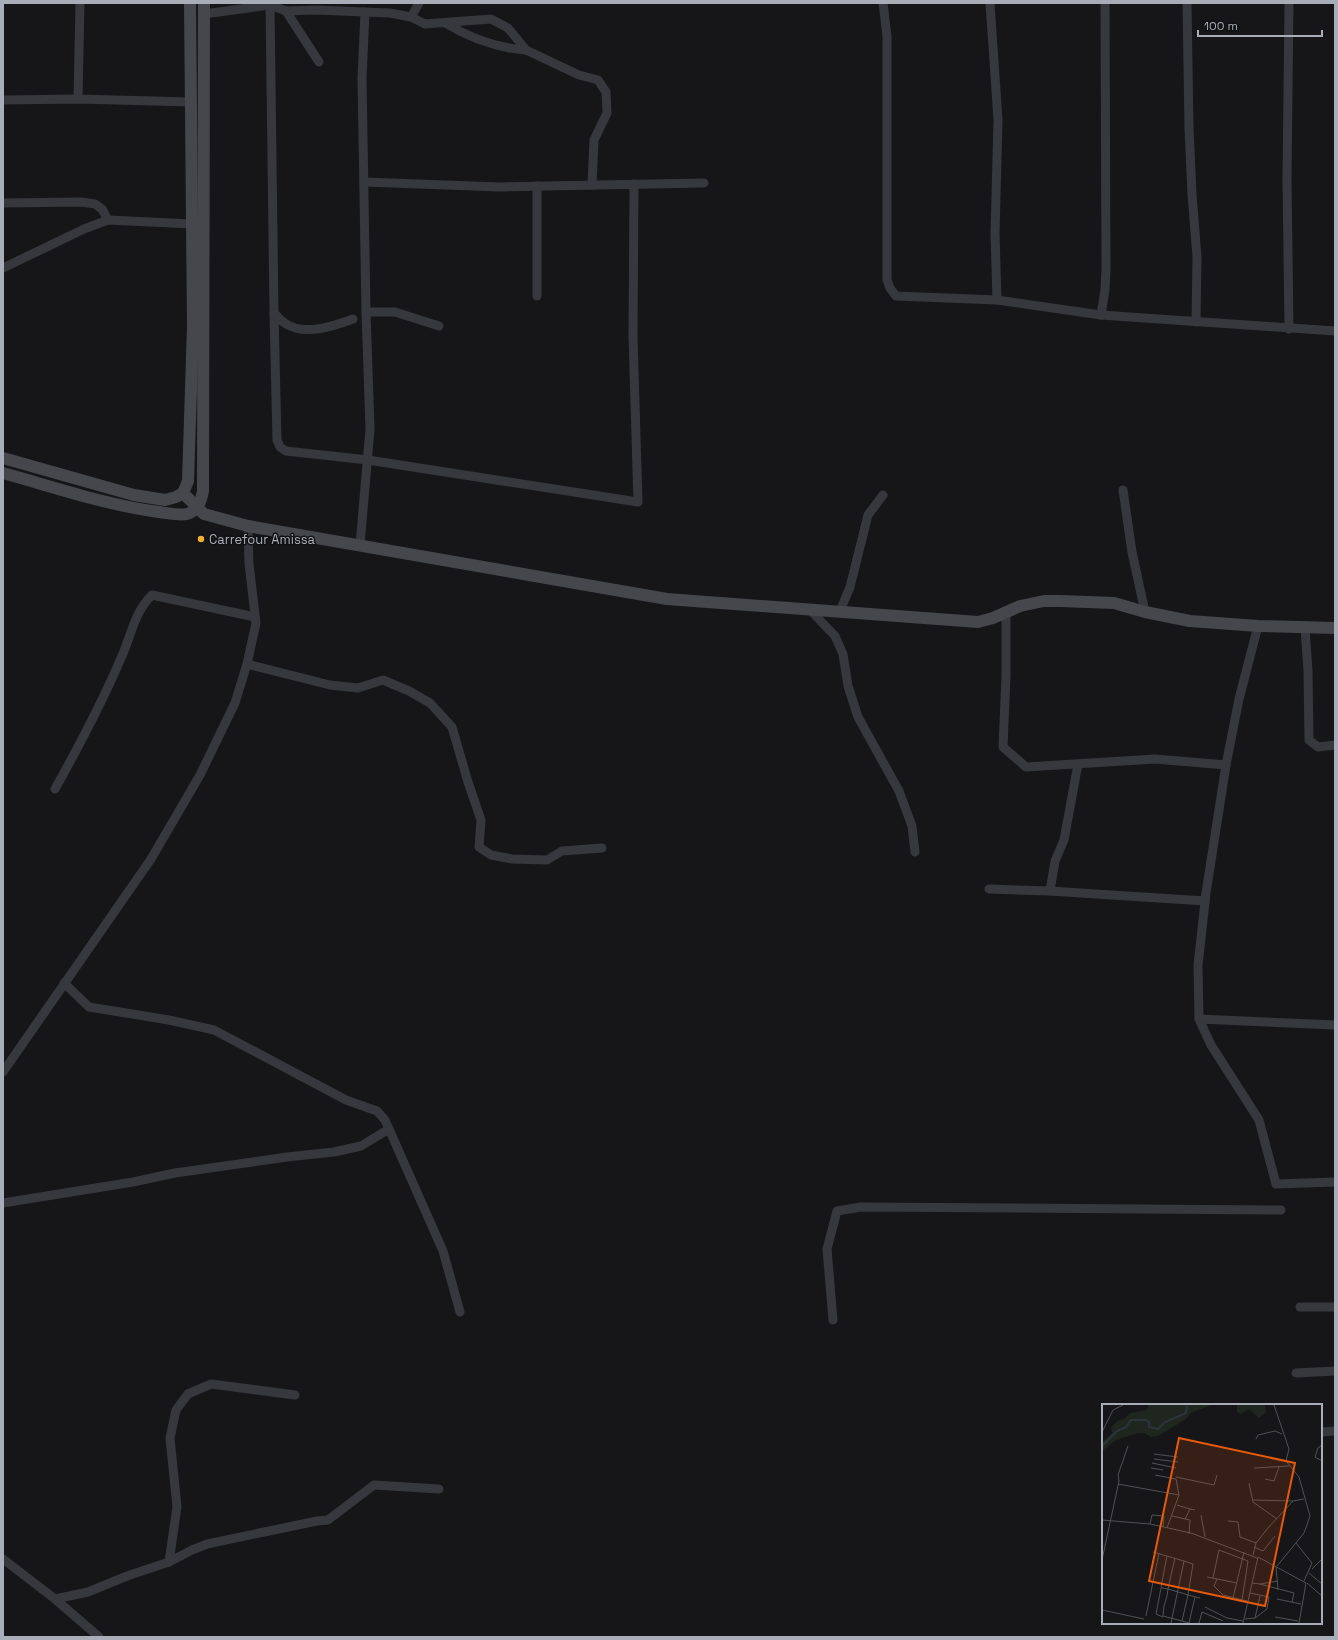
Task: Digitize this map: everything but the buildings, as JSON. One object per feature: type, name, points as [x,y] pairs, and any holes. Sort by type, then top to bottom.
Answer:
[{"type":"street","points":[[78,99],[80,3]]},
{"type":"street","points":[[3,458],[134,495],[165,500],[183,493],[188,481],[193,327],[190,3]]},
{"type":"street","points":[[411,17],[419,3]]},
{"type":"street","points":[[883,3],[887,36],[887,280],[890,288],[896,296],[997,300],[1101,315],[1335,331]]},
{"type":"street","points":[[990,3],[998,120],[995,234],[997,300]]},
{"type":"street","points":[[1101,315],[1105,290],[1106,269],[1105,3]]},
{"type":"street","points":[[1187,3],[1189,128],[1197,257],[1196,322]]},
{"type":"street","points":[[1289,3],[1287,179],[1289,329]]},
{"type":"street","points":[[270,5],[277,440],[280,447],[286,451],[368,460],[638,502],[633,345],[634,184]]},
{"type":"street","points":[[3,473],[132,509],[187,514],[197,508],[202,500],[204,8],[270,5],[286,11],[316,10],[390,13],[411,17],[425,24],[491,19],[508,28],[526,50]]},
{"type":"street","points":[[286,11],[319,62]]},
{"type":"street","points":[[360,545],[370,429],[366,312],[362,78],[365,12]]},
{"type":"street","points":[[445,23],[480,41],[507,48],[526,50],[579,75],[598,80],[606,92],[607,113],[594,140],[592,185]]},
{"type":"street","points":[[3,100],[78,99],[191,102]]},
{"type":"street","points":[[364,182],[500,187],[704,182]]},
{"type":"street","points":[[537,186],[537,296]]},
{"type":"street","points":[[3,203],[81,202],[95,204],[102,209],[108,220]]},
{"type":"street","points":[[3,268],[84,229],[108,220],[192,224]]},
{"type":"street","points":[[366,312],[395,312],[440,326]]},
{"type":"street","points":[[274,313],[286,324],[297,328],[324,329],[353,319]]},
{"type":"street","points":[[1123,490],[1132,552],[1145,612]]},
{"type":"street","points":[[183,493],[204,514],[248,526],[667,598],[978,622],[993,618],[1020,606],[1044,601],[1114,603],[1145,612],[1190,621],[1258,626],[1335,628]]},
{"type":"street","points":[[840,611],[850,587],[868,515],[883,495]]},
{"type":"street","points":[[3,1072],[151,859],[200,775],[235,703],[247,664],[256,623],[249,564],[248,526]]},
{"type":"street","points":[[54,789],[86,732],[122,657],[136,616],[152,595],[255,617]]},
{"type":"street","points":[[810,610],[835,636],[842,654],[848,686],[858,716],[899,790],[912,826],[916,852]]},
{"type":"street","points":[[1006,612],[1006,676],[1003,747],[1026,767],[1155,759],[1226,765]]},
{"type":"street","points":[[1258,626],[1239,699],[1226,765],[1198,965],[1199,1019],[1211,1045],[1259,1120],[1276,1184],[1335,1182]]},
{"type":"street","points":[[1305,628],[1308,672],[1309,740],[1318,747],[1335,745]]},
{"type":"street","points":[[247,664],[330,685],[344,687],[358,688],[383,680],[409,691],[430,703],[452,727],[481,820],[480,847],[491,855],[512,860],[547,860],[562,851],[602,848]]},
{"type":"street","points":[[1050,891],[1055,861],[1064,840],[1078,764]]},
{"type":"street","points":[[989,888],[1206,901]]},
{"type":"street","points":[[64,983],[89,1007],[169,1020],[214,1030],[339,1097],[377,1111],[386,1120],[443,1251],[460,1312]]},
{"type":"street","points":[[1199,1019],[1335,1025]]},
{"type":"street","points":[[3,1204],[133,1182],[175,1173],[334,1152],[360,1146],[389,1129]]},
{"type":"street","points":[[833,1320],[827,1249],[837,1211],[861,1207],[1281,1210]]},
{"type":"street","points":[[1300,1307],[1335,1307]]},
{"type":"street","points":[[1296,1373],[1335,1371]]},
{"type":"street","points":[[169,1562],[177,1507],[170,1438],[176,1410],[188,1394],[211,1384],[295,1395]]},
{"type":"street","points":[[1322,1432],[1335,1431]]},
{"type":"street","points":[[55,1599],[88,1592],[127,1576],[169,1562],[192,1550],[219,1541],[328,1520],[374,1485],[439,1489]]},
{"type":"street","points":[[3,1559],[55,1599],[99,1637]]},
{"type":"place","name":"Carrefour Amissa","points":[[201,539]]}]
